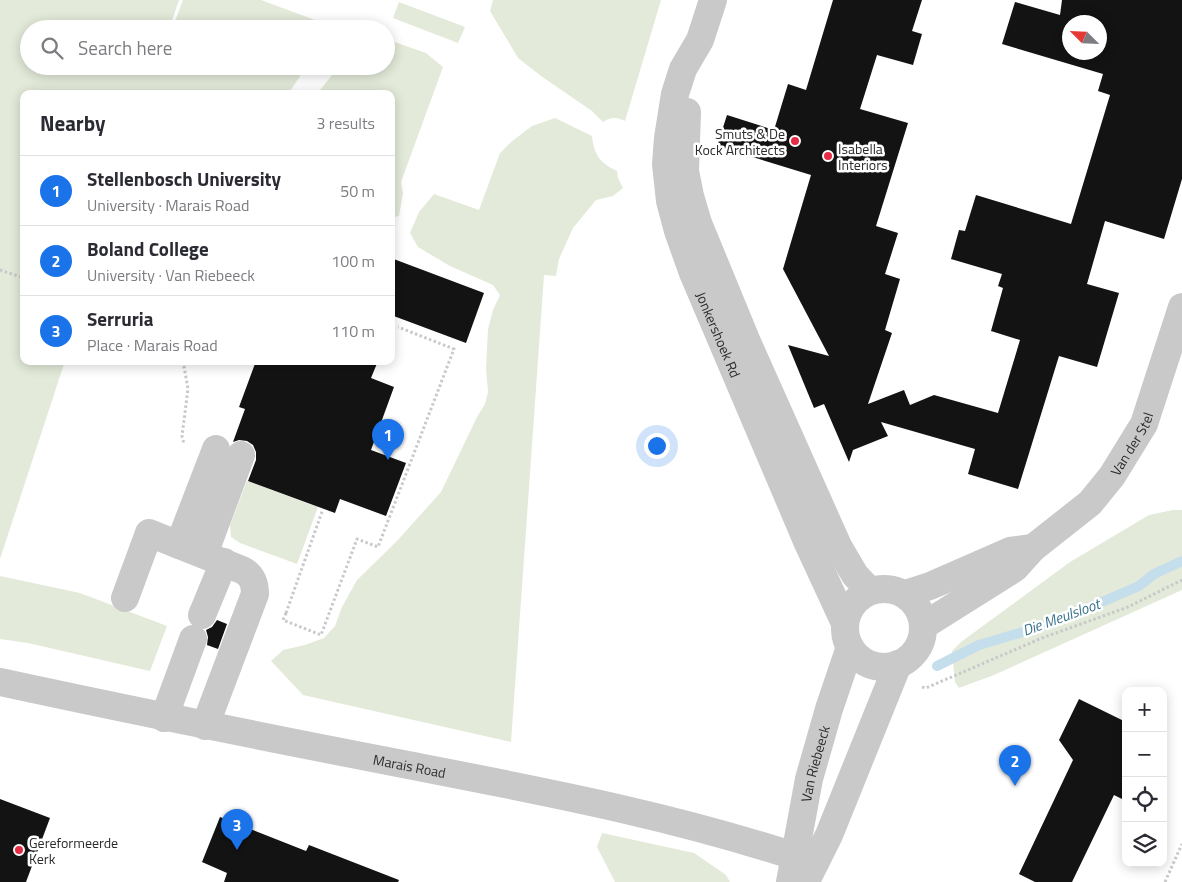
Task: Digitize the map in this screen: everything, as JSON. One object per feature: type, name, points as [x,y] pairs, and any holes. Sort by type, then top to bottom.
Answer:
[{"type":"street","name":"Jonkershoek Rd","points":[[713,0],[700,40],[683,69],[674,94],[666,164],[670,200],[678,231],[693,273],[807,541],[844,621]]},
{"type":"street","name":"Jonkershoek Rd","points":[[700,40],[697,72],[687,110],[685,171],[692,205],[747,342],[838,546],[855,575],[870,591]]},
{"type":"street","name":"Van der Stel","points":[[923,626],[1016,568],[1033,548],[1090,503],[1112,476],[1144,424],[1182,307]]},
{"type":"street","points":[[164,718],[198,627],[203,485],[229,452],[202,554]]},
{"type":"street","points":[[125,598],[149,533],[248,573],[252,579],[256,594],[205,726]]},
{"type":"street","name":"Van der Stel","points":[[905,594],[930,586],[1010,551],[1033,548]]},
{"type":"street","points":[[894,590],[905,594],[914,603],[920,614],[923,626],[922,638],[909,658],[898,664],[887,667],[876,666],[866,662],[857,656],[850,647],[846,637],[844,621],[851,606],[870,591],[894,590]]},
{"type":"street","name":"Van Riebeeck","points":[[801,871],[809,778],[829,709],[850,647]]},
{"type":"street","points":[[801,871],[830,835],[898,664]]},
{"type":"street","name":"Marais Road","points":[[0,682],[164,718],[574,798],[694,825],[801,871]]},
{"type":"path","points":[[0,270],[20,277]]},
{"type":"path","points":[[323,509],[283,620],[321,635],[357,538],[378,547],[454,349],[398,328]]},
{"type":"path","points":[[184,365],[188,389],[182,436],[189,473],[203,485]]},
{"type":"path","points":[[919,686],[926,688],[1042,638],[1128,607],[1182,580]]},
{"type":"path","points":[[279,610],[286,613]]},
{"type":"path","points":[[1165,882],[1182,844]]},
{"type":"green space","points":[[0,0],[179,0],[172,20],[20,20],[20,75],[301,75],[291,90],[20,90],[20,365],[64,365],[0,559]]},
{"type":"green space","points":[[183,0],[261,0],[315,20],[175,20]]},
{"type":"green space","points":[[493,0],[661,0],[625,121],[614,118],[603,122],[592,111],[518,58],[490,11]]},
{"type":"green space","points":[[399,2],[465,27],[458,43],[393,18]]},
{"type":"green space","points":[[395,42],[426,53],[443,67],[401,182],[403,193],[399,216],[395,217],[395,90],[320,90],[332,75],[395,75]]},
{"type":"green space","points":[[555,118],[592,136],[596,153],[606,165],[617,171],[623,188],[613,196],[596,200],[573,228],[559,259],[556,276],[544,275],[511,742],[303,695],[271,661],[283,650],[324,638],[335,626],[342,607],[357,580],[397,541],[441,492],[485,404],[488,392],[486,369],[488,329],[493,310],[500,295],[493,285],[450,266],[418,247],[410,233],[419,212],[434,194],[479,210],[500,153],[532,126]]},
{"type":"green space","points":[[247,481],[318,507],[297,564],[240,543],[231,537],[230,525]]},
{"type":"green space","points":[[1182,510],[1182,590],[994,675],[959,688],[955,682],[952,651],[961,642],[1070,562],[1149,515]]},
{"type":"green space","points":[[0,576],[80,593],[167,626],[150,671],[28,643],[0,639]]},
{"type":"green space","points":[[602,833],[694,853],[726,875],[730,882],[615,882],[597,847]]},
{"type":"building","points":[[833,0],[922,0],[912,31],[922,34],[913,65],[877,55],[860,109],[908,123],[876,226],[898,233],[885,274],[900,279],[885,330],[892,333],[868,404],[904,390],[910,405],[934,395],[998,413],[1020,340],[991,331],[1003,288],[998,286],[1002,274],[951,259],[959,230],[965,231],[976,195],[1071,224],[1110,95],[1098,91],[1103,74],[1002,44],[1015,2],[1060,15],[1062,0],[1182,0],[1182,179],[1164,239],[1105,221],[1087,284],[1119,293],[1097,367],[1059,356],[1018,489],[968,474],[975,449],[881,422],[888,436],[853,450],[849,462],[824,404],[814,408],[788,345],[829,356],[783,269],[811,175],[717,146],[727,115],[774,130],[788,84],[806,90]]},
{"type":"building","points":[[395,260],[484,293],[466,343],[395,316]]},
{"type":"building","points":[[255,365],[376,365],[371,378],[394,387],[371,450],[406,463],[386,516],[340,499],[335,513],[248,481],[256,460],[256,452],[253,445],[247,441],[239,440],[233,442],[245,409],[239,407]]},
{"type":"building","points":[[217,620],[227,624],[218,649],[207,645],[208,637],[206,630],[212,627]]},
{"type":"building","points":[[1079,699],[1122,720],[1122,799],[1114,795],[1072,882],[1035,882],[1019,874],[1073,760],[1059,740]]},
{"type":"building","name":"Gereformeerde Kerk","points":[[0,799],[50,818],[26,882],[0,882]]},
{"type":"building","points":[[220,817],[306,851],[309,845],[399,880],[398,882],[224,882],[227,873],[202,862]]},
{"type":"waterway","name":"Die Meulsloot","points":[[937,666],[979,645],[1053,623],[1139,586],[1154,574],[1182,561]]},
{"type":"place","name":"Smuts & De Kock Architects","points":[[795,141]]},
{"type":"place","name":"Isabella Interiors","points":[[828,156]]},
{"type":"place","name":"Stellenbosch University","points":[[388,460]]},
{"type":"place","name":"Boland College","points":[[1015,786]]},
{"type":"place","name":"Gereformeerde Kerk","points":[[19,850]]},
{"type":"place","name":"Serruria","points":[[237,850]]}]
